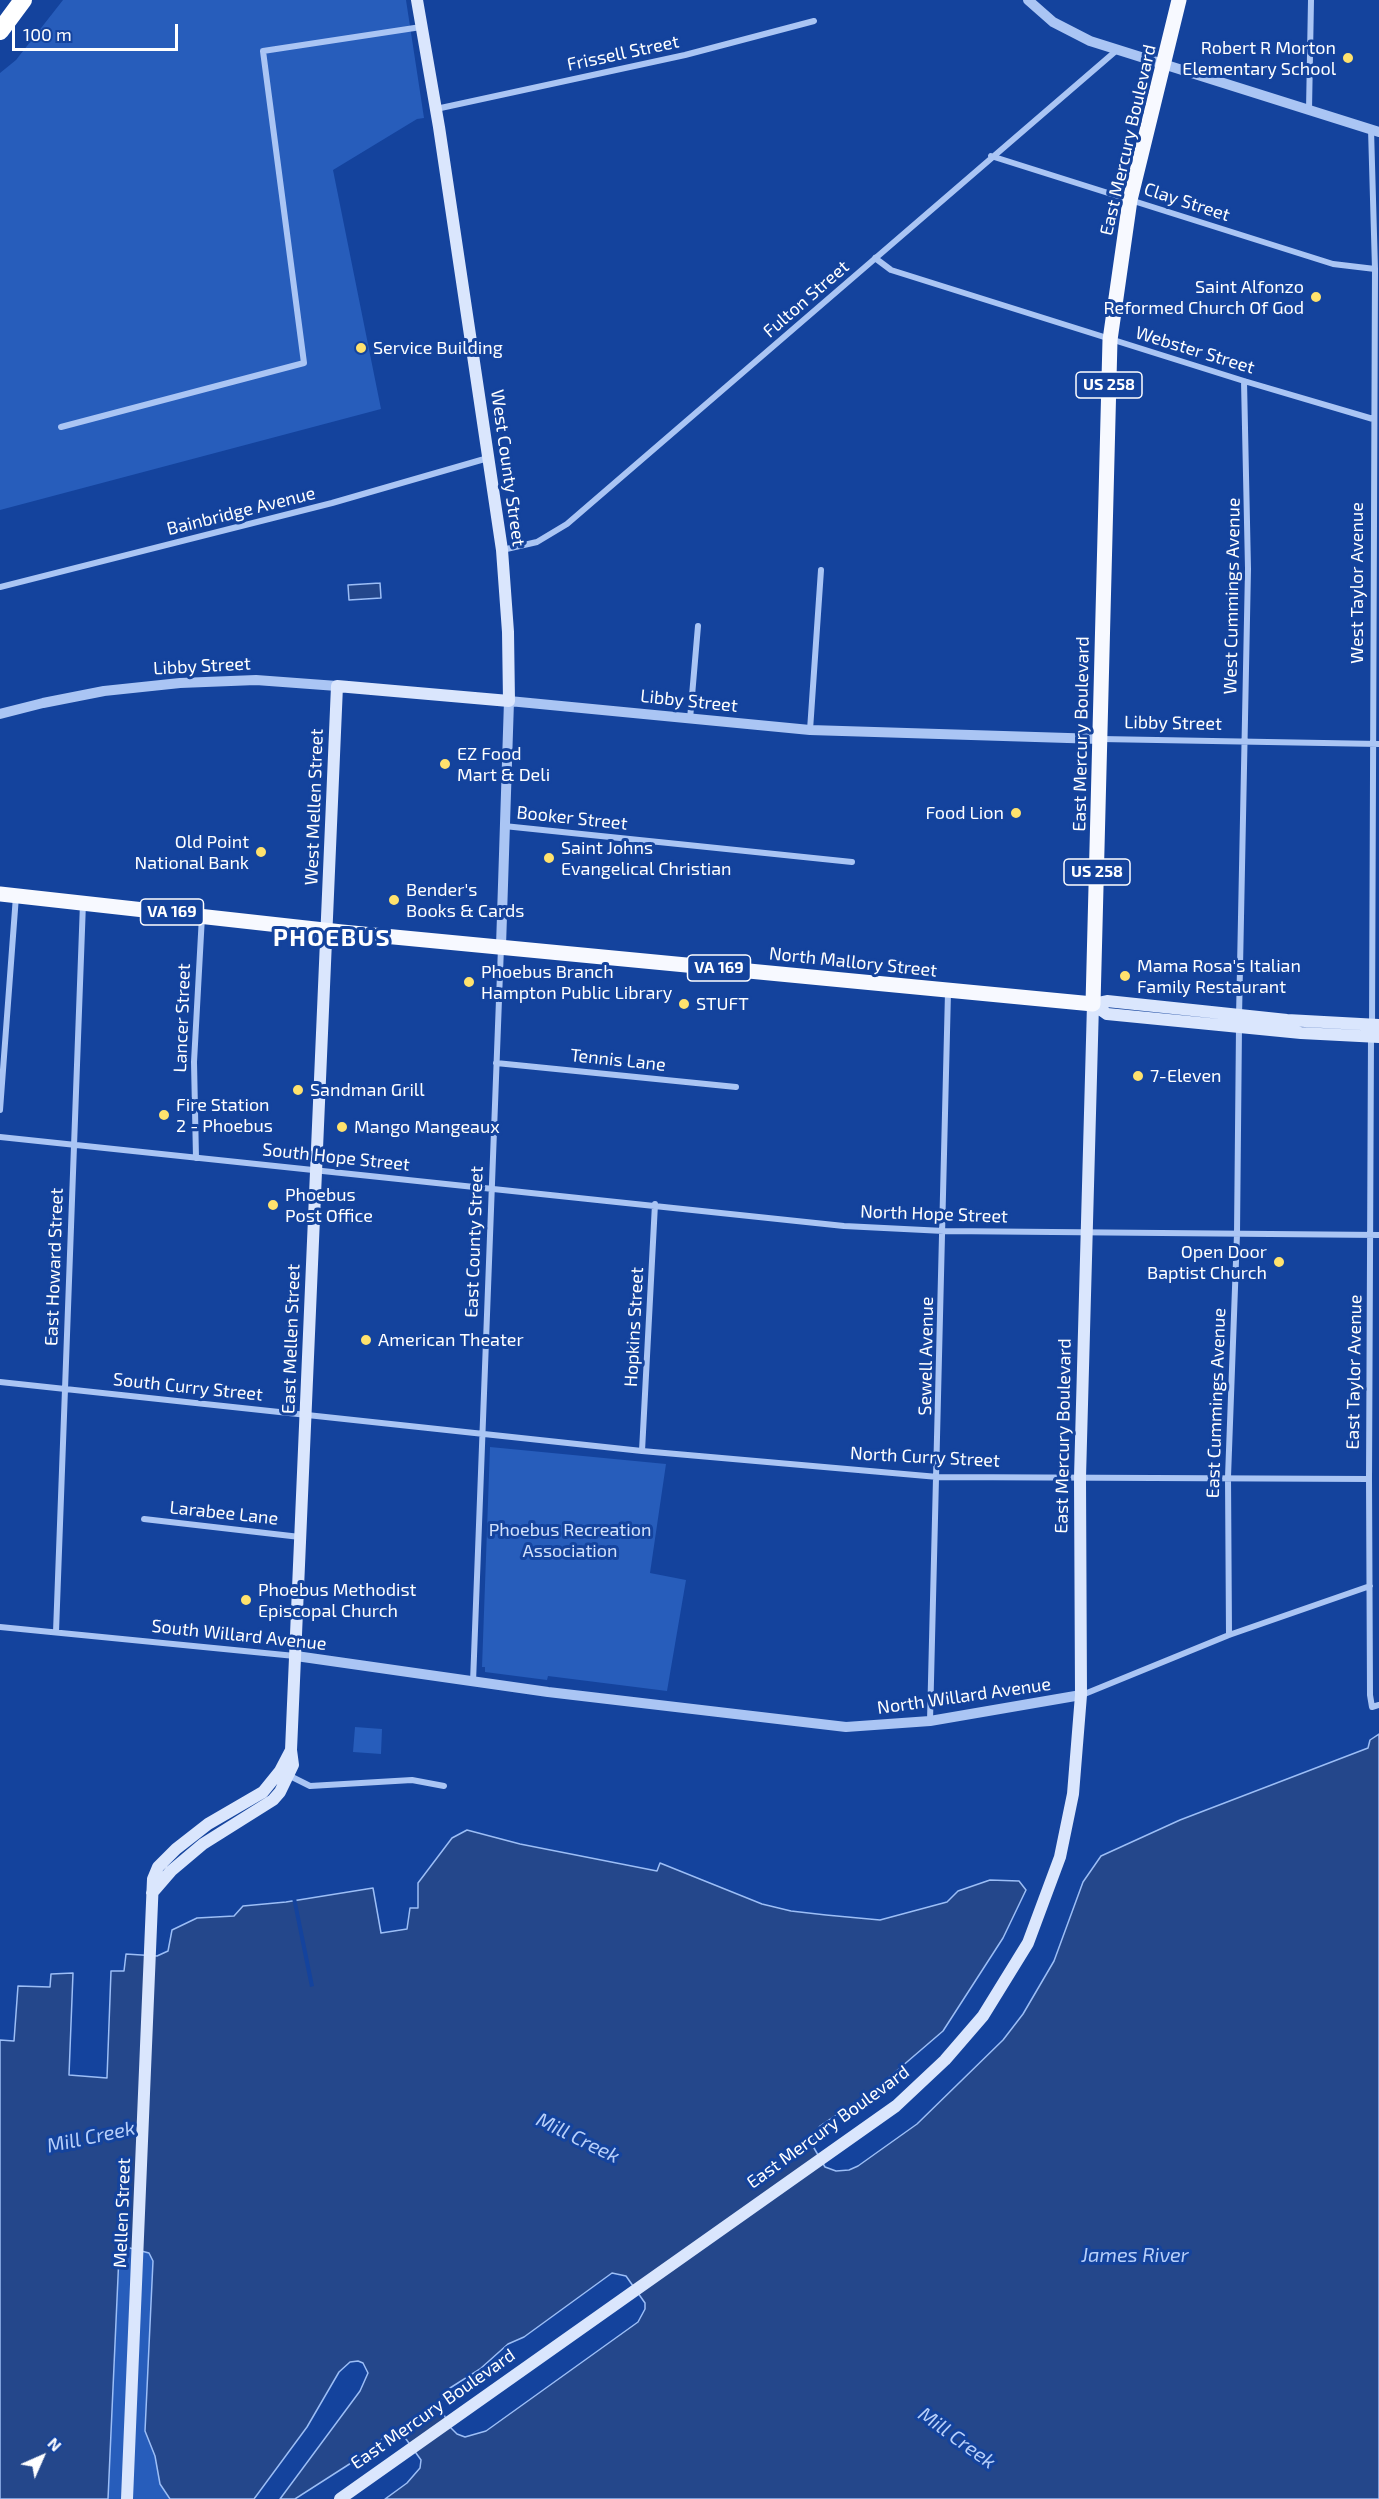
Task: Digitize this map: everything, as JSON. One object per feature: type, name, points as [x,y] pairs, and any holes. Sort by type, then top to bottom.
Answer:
[{"type":"highway","points":[[0,30],[23,0]]},
{"type":"main road","name":"West County Street","points":[[417,0],[436,109],[502,550],[508,622],[509,701]]},
{"type":"main road","name":"East Mercury Boulevard","points":[[339,2499],[896,2106],[945,2060],[983,2016],[1028,1942],[1060,1857],[1073,1794],[1081,1695],[1080,1477],[1089,1232],[1110,340],[1130,200],[1179,0]]},
{"type":"main road","name":"East Mercury Boulevard","points":[[1171,37],[1189,0]]},
{"type":"main road","name":"Libby Street","points":[[337,686],[509,701]]},
{"type":"main road","name":"West Mellen Street","points":[[327,930],[337,686]]},
{"type":"main road","name":"VA 169","points":[[4,894],[327,930],[501,946]]},
{"type":"main road","name":"East Mellen Street","points":[[284,1773],[294,1757],[291,1750],[327,930]]},
{"type":"main road","name":"North Mallory Street","points":[[501,946],[948,992],[1093,1004],[1107,1014],[1375,1031]]},
{"type":"main road","name":"Mellen Street","points":[[127,2499],[139,2249],[148,1950],[153,1879],[158,1867],[176,1849],[208,1824],[258,1796],[284,1773]]},
{"type":"street","points":[[1028,0],[1045,17],[1065,30],[1117,49],[1375,130]]},
{"type":"street","points":[[1309,110],[1311,0]]},
{"type":"street","name":"Frissell Street","points":[[436,109],[685,55],[814,21]]},
{"type":"street","points":[[61,427],[304,363],[263,51],[421,27]]},
{"type":"street","name":"Fulton Street","points":[[502,550],[537,542],[567,524],[1117,49]]},
{"type":"street","name":"West Taylor Avenue","points":[[1375,130],[1373,418],[1376,744],[1375,1031]]},
{"type":"street","name":"Clay Street","points":[[991,156],[1333,264],[1375,269]]},
{"type":"street","name":"Webster Street","points":[[875,258],[891,270],[1110,340],[1373,418]]},
{"type":"street","name":"West Cummings Avenue","points":[[1239,1021],[1248,558],[1244,381]]},
{"type":"street","name":"Bainbridge Avenue","points":[[0,587],[332,503],[489,458]]},
{"type":"street","points":[[810,730],[821,570]]},
{"type":"street","points":[[690,720],[698,626]]},
{"type":"street","name":"Libby Street","points":[[0,714],[43,703],[104,692],[180,683],[256,680],[337,686]]},
{"type":"street","name":"Libby Street","points":[[509,701],[810,730],[1245,743],[1376,744]]},
{"type":"street","name":"West County Street","points":[[501,946],[509,701]]},
{"type":"street","name":"Booker Street","points":[[504,826],[852,861]]},
{"type":"street","points":[[0,1110],[4,894]]},
{"type":"street","name":"East Howard Street","points":[[56,1632],[83,902]]},
{"type":"street","name":"Lancer Street","points":[[196,1158],[194,1062],[202,915]]},
{"type":"street","name":"East County Street","points":[[473,1682],[501,946]]},
{"type":"street","name":"Sewell Avenue","points":[[930,1721],[938,1477],[948,992]]},
{"type":"street","name":"East Cummings Avenue","points":[[1229,1635],[1228,1477],[1237,1234],[1239,1021]]},
{"type":"street","name":"East Taylor Avenue","points":[[1375,1031],[1368,1479],[1375,1706]]},
{"type":"street","name":"Tennis Lane","points":[[496,1063],[736,1087]]},
{"type":"street","name":"South Hope Street","points":[[0,1137],[316,1172],[491,1188]]},
{"type":"street","name":"North Hope Street","points":[[491,1188],[844,1226],[944,1231],[1379,1235]]},
{"type":"street","name":"Hopkins Street","points":[[642,1451],[656,1204]]},
{"type":"street","name":"South Curry Street","points":[[0,1382],[481,1433]]},
{"type":"street","name":"North Curry Street","points":[[481,1433],[642,1451],[938,1477],[1368,1479]]},
{"type":"street","name":"Larabee Lane","points":[[144,1519],[301,1537]]},
{"type":"street","name":"North Willard Avenue","points":[[473,1682],[846,1728],[930,1721],[1081,1695],[1229,1635],[1370,1586]]},
{"type":"street","name":"South Willard Avenue","points":[[0,1627],[296,1656],[473,1682]]},
{"type":"street","points":[[284,1773],[310,1786],[418,1780],[444,1786]]},
{"type":"green space","points":[[63,0],[406,0],[424,118],[417,119],[333,170],[381,409],[0,510],[0,73],[16,60]]},
{"type":"green space","name":"Phoebus Recreation Association","points":[[490,1447],[666,1464],[650,1573],[686,1580],[667,1691],[548,1676],[547,1680],[485,1672],[485,1667],[482,1667]]},
{"type":"green space","points":[[355,1727],[382,1729],[381,1754],[353,1752]]},
{"type":"green space","points":[[159,2237],[190,2499],[37,2499],[116,2241]]},
{"type":"water","points":[[380,583],[381,598],[349,600],[348,585]]},
{"type":"water","name":"James River","points":[[1379,1734],[1379,2499],[385,2499],[407,2483],[420,2468],[421,2460],[406,2439],[397,2431],[389,2433],[362,2456],[295,2499],[280,2499],[360,2391],[368,2373],[363,2363],[358,2361],[350,2362],[339,2372],[307,2427],[254,2499],[170,2499],[160,2484],[155,2456],[145,2431],[153,2261],[149,2253],[126,2247],[119,2255],[108,2499],[0,2499],[0,2040],[14,2041],[18,1986],[50,1987],[51,1974],[73,1973],[69,2075],[107,2078],[111,1971],[124,1971],[126,1954],[157,1956],[168,1951],[172,1930],[197,1918],[234,1916],[243,1906],[286,1902],[373,1888],[381,1933],[407,1929],[410,1908],[418,1908],[418,1883],[452,1838],[467,1830],[520,1844],[657,1871],[660,1863],[762,1904],[791,1911],[880,1920],[947,1902],[958,1891],[990,1880],[1019,1881],[1026,1890],[1003,1938],[943,2031],[879,2086],[820,2126],[814,2135],[814,2148],[825,2167],[836,2171],[849,2170],[917,2124],[1003,2040],[1023,2014],[1054,1961],[1083,1882],[1101,1856],[1180,1820],[1368,1748],[1370,1740]],"holes":[[[612,2273],[626,2276],[645,2303],[645,2309],[638,2322],[486,2431],[465,2437],[457,2434],[449,2426],[439,2403],[450,2388],[480,2369],[508,2344],[524,2337]]]},
{"type":"pier","points":[[292,1898],[296,1898],[314,1986],[310,1987]]},
{"type":"place","name":"Robert R Morton Elementary School","points":[[1348,58]]},
{"type":"place","name":"Saint Alfonzo Reformed Church Of God","points":[[1316,297]]},
{"type":"place","name":"Service Building","points":[[361,348]]},
{"type":"place","name":"EZ Food Mart & Deli","points":[[445,764]]},
{"type":"place","name":"Food Lion","points":[[1016,813]]},
{"type":"place","name":"Old Point National Bank","points":[[261,852]]},
{"type":"place","name":"Saint Johns Evangelical Christian","points":[[549,858]]},
{"type":"place","name":"Bender's Books & Cards","points":[[394,900]]},
{"type":"place","name":"Mama Rosa's Italian Family Restaurant","points":[[1125,976]]},
{"type":"place","name":"Phoebus Branch Hampton Public Library","points":[[469,982]]},
{"type":"place","name":"STUFT","points":[[684,1004]]},
{"type":"place","name":"7-Eleven","points":[[1138,1076]]},
{"type":"place","name":"Sandman Grill","points":[[298,1090]]},
{"type":"place","name":"Fire Station 2 - Phoebus","points":[[164,1115]]},
{"type":"place","name":"Mango Mangeaux","points":[[342,1127]]},
{"type":"place","name":"Phoebus Post Office","points":[[273,1205]]},
{"type":"place","name":"Open Door Baptist Church","points":[[1279,1262]]},
{"type":"place","name":"American Theater","points":[[366,1340]]},
{"type":"place","name":"Phoebus Methodist Episcopal Church","points":[[246,1600]]},
{"type":"district","name":"PHOEBUS","points":[[332,938]]},
{"type":"water label","name":"Mill Creek","points":[[91,2137]]},
{"type":"water label","name":"Mill Creek","points":[[578,2138]]},
{"type":"water label","name":"Mill Creek","points":[[957,2438]]}]
